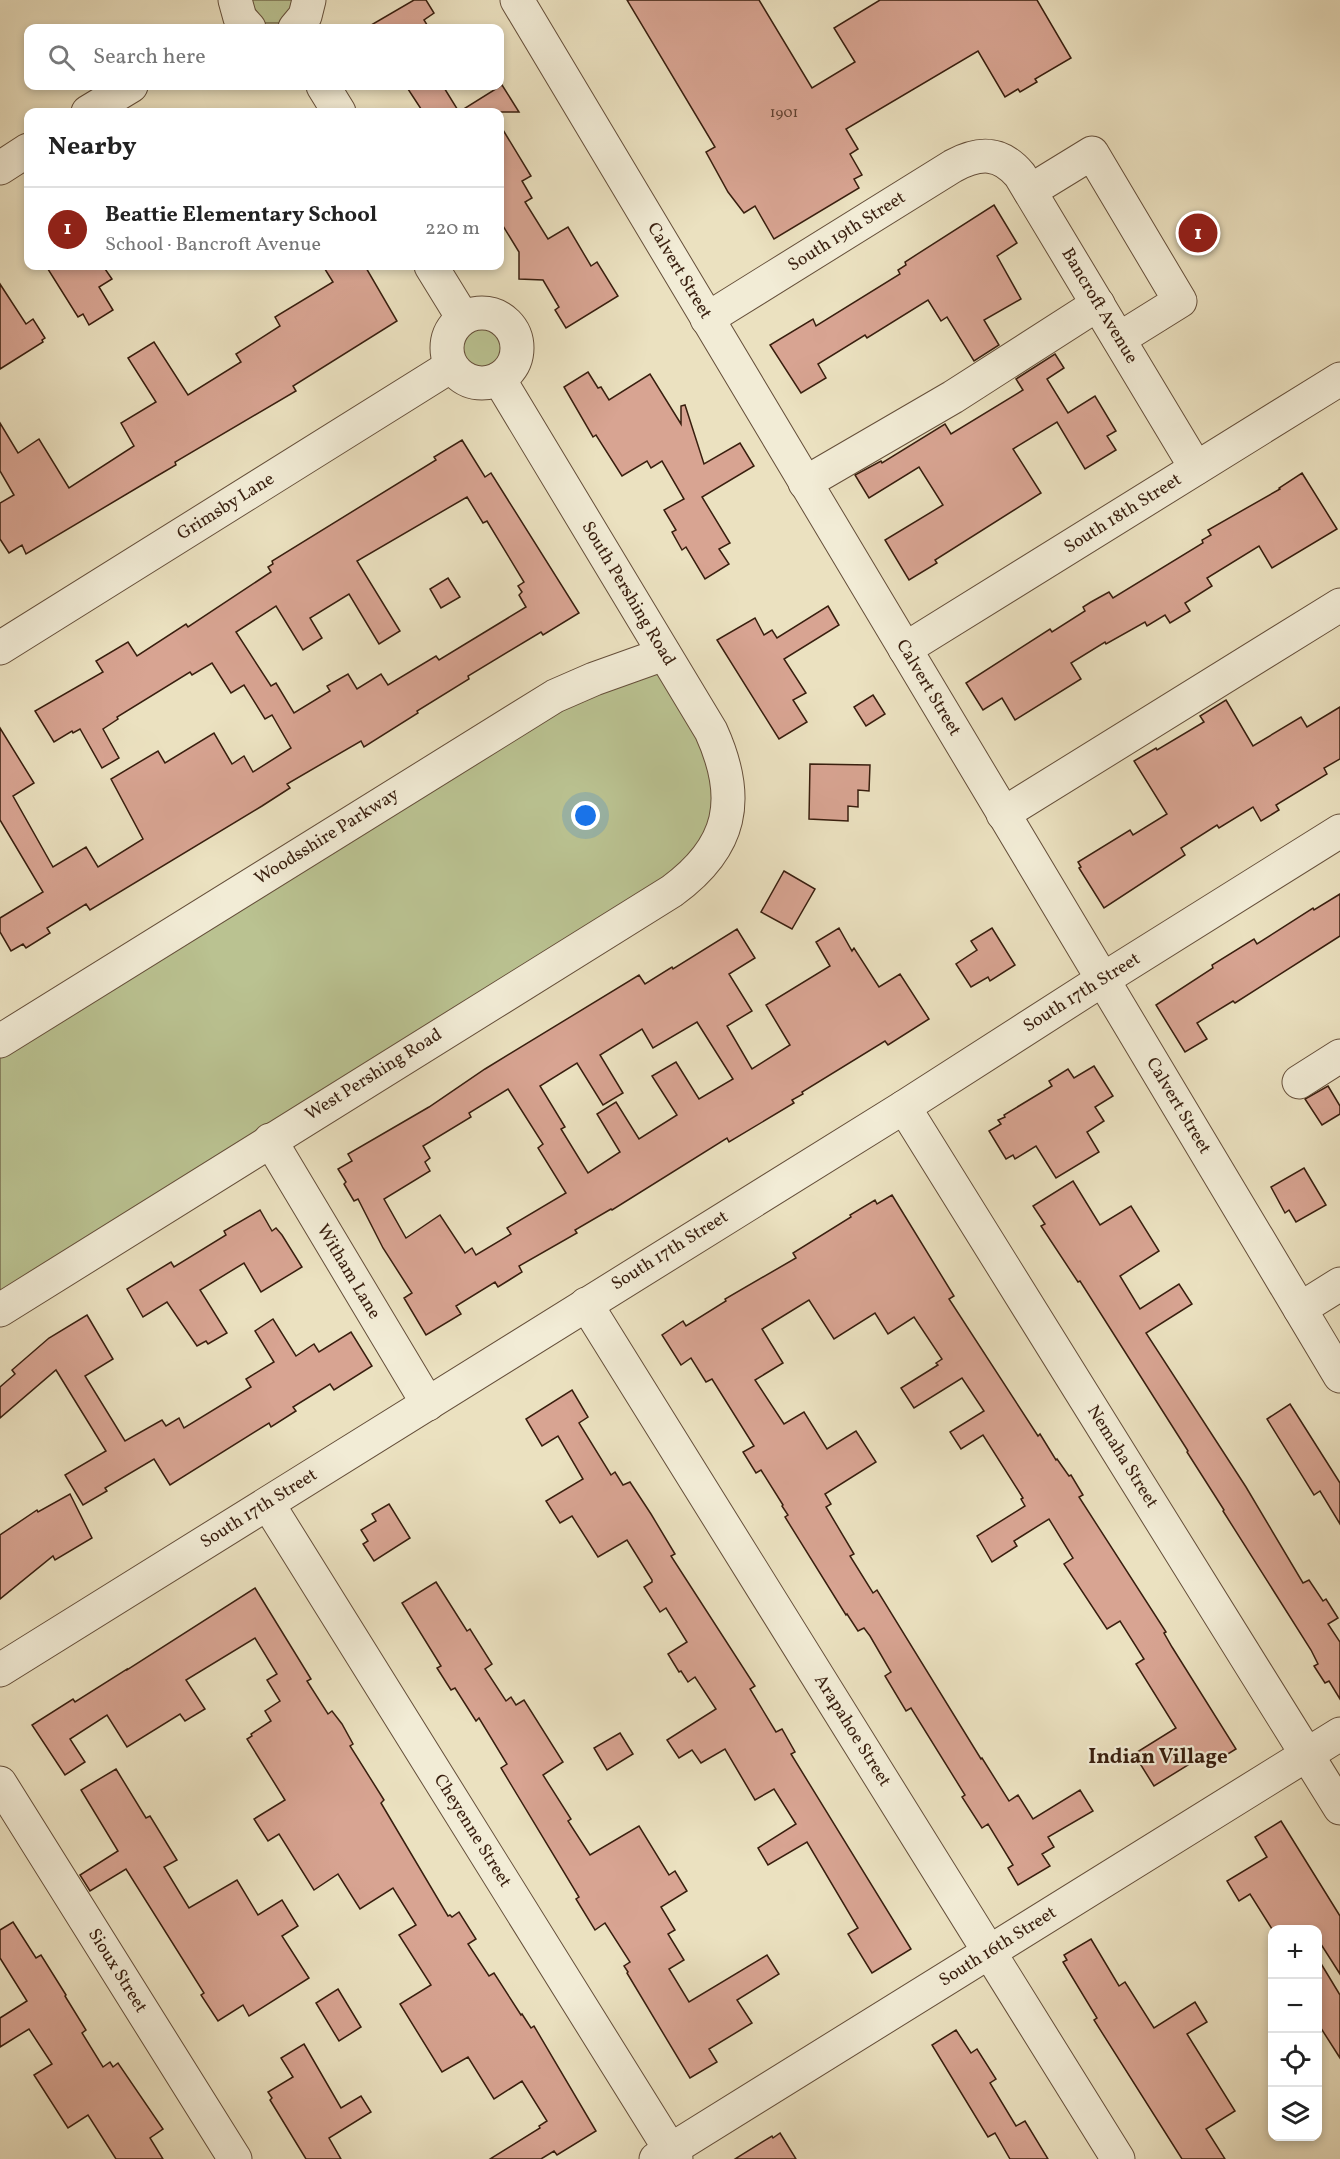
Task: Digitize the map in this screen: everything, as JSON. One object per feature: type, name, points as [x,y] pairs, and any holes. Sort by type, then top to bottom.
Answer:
[{"type":"street","points":[[298,24],[305,16],[309,0]]},
{"type":"street","name":"Calvert Street","points":[[518,0],[1340,1376]]},
{"type":"street","points":[[95,108],[124,90]]},
{"type":"street","points":[[325,90],[337,108]]},
{"type":"street","points":[[0,168],[24,153]]},
{"type":"street","points":[[1030,191],[1092,153],[1180,301],[1119,339]]},
{"type":"street","name":"South 19th Street","points":[[708,319],[953,166],[976,156],[990,156]]},
{"type":"street","name":"Bancroft Avenue","points":[[990,156],[1001,159],[1012,166],[1030,191],[1197,468]]},
{"type":"street","points":[[433,270],[463,318]]},
{"type":"street","points":[[805,483],[953,397],[1098,304]]},
{"type":"street","points":[[476,313],[499,317],[515,336],[516,358],[512,367],[499,379],[477,383],[464,379],[451,366],[446,348],[449,336],[455,325],[463,318],[476,313]]},
{"type":"street","name":"Grimsby Lane","points":[[0,648],[451,366]]},
{"type":"street","name":"South 18th Street","points":[[905,649],[1340,378]]},
{"type":"street","name":"South Pershing Road","points":[[499,379],[711,731],[722,754],[728,797],[726,820]]},
{"type":"street","points":[[1003,814],[1340,605]]},
{"type":"street","name":"Woodsshire Parkway","points":[[0,1041],[555,696],[594,679],[664,654]]},
{"type":"street","name":"West Pershing Road","points":[[0,1310],[672,891],[705,862],[719,840],[726,820]]},
{"type":"street","name":"South 17th Street","points":[[0,1670],[904,1107],[1340,831]]},
{"type":"street","points":[[1299,1082],[1340,1056]]},
{"type":"street","name":"Nemaha Street","points":[[904,1107],[1340,1808]]},
{"type":"street","name":"Witham Lane","points":[[270,1140],[428,1404]]},
{"type":"street","points":[[1300,1310],[1340,1284]]},
{"type":"street","name":"Arapahoe Street","points":[[586,1304],[1118,2159]]},
{"type":"street","name":"Cheyenne Street","points":[[268,1504],[668,2156]]},
{"type":"street","name":"South 16th Street","points":[[668,2156],[989,1952],[1340,1734]]},
{"type":"street","name":"Sioux Street","points":[[0,1783],[235,2159]]},
{"type":"green space","points":[[248,0],[297,0],[281,23],[265,23]]},
{"type":"green space","points":[[481,324],[499,331],[506,349],[499,367],[481,374],[463,367],[456,349],[463,331]]},
{"type":"green space","points":[[664,654],[721,754],[705,862],[0,1310],[0,1041],[354,820]]},
{"type":"building","points":[[414,0],[426,0],[434,13],[424,20],[426,24],[373,24]]},
{"type":"building","points":[[627,0],[759,0],[812,88],[855,62],[834,28],[880,0],[1037,0],[1071,58],[1035,79],[1037,82],[1020,92],[1018,89],[1005,97],[978,51],[846,129],[858,149],[850,154],[862,175],[854,179],[859,188],[774,239],[755,206],[744,213],[728,192],[706,152],[715,147]]},
{"type":"building","points":[[504,88],[519,112],[504,112],[504,108],[465,108],[494,90]]},
{"type":"building","points":[[409,90],[445,90],[457,108],[420,108]]},
{"type":"building","points":[[504,132],[531,176],[522,181],[532,198],[525,202],[548,239],[568,227],[591,266],[597,262],[618,296],[566,328],[555,310],[559,307],[543,280],[519,279],[519,252],[504,228]]},
{"type":"building","points":[[994,205],[1017,243],[997,256],[1021,299],[984,320],[999,345],[974,361],[947,317],[941,321],[928,300],[867,338],[865,335],[818,364],[826,378],[801,393],[770,345],[813,319],[816,326],[900,274],[898,270],[906,265],[905,262]]},
{"type":"building","points":[[49,270],[106,270],[112,279],[99,287],[113,310],[89,325],[83,314],[78,317]]},
{"type":"building","points":[[326,270],[367,270],[397,321],[293,386],[296,391],[175,462],[176,465],[26,554],[22,545],[9,553],[0,539],[0,503],[14,495],[0,471],[0,423],[18,453],[39,439],[69,488],[134,446],[121,423],[156,402],[128,358],[154,342],[188,395],[241,362],[236,354],[280,326],[275,317],[333,282]]},
{"type":"building","points":[[0,284],[26,324],[33,319],[45,338],[43,342],[0,369]]},
{"type":"building","points":[[1055,354],[1064,368],[1047,379],[1068,413],[1095,396],[1116,431],[1107,436],[1116,450],[1085,469],[1057,422],[1013,449],[1041,493],[935,560],[937,563],[909,580],[885,540],[943,505],[919,467],[869,498],[855,475],[881,461],[882,463],[945,424],[951,434],[1023,390],[1016,379]]},
{"type":"building","points":[[588,372],[609,400],[650,374],[681,424],[681,406],[685,405],[704,464],[740,443],[754,466],[702,497],[730,543],[719,549],[729,564],[705,579],[686,547],[682,550],[672,532],[676,530],[664,510],[684,499],[662,461],[651,468],[647,461],[622,476],[596,435],[593,437],[564,387]]},
{"type":"building","points":[[462,440],[485,477],[491,473],[579,613],[543,635],[541,632],[468,676],[469,679],[364,747],[361,741],[287,784],[290,788],[262,806],[90,910],[86,904],[47,928],[50,933],[26,948],[23,944],[11,951],[0,932],[0,918],[43,892],[0,820],[0,728],[34,783],[13,796],[53,867],[86,847],[98,867],[143,839],[111,779],[158,751],[165,763],[214,733],[232,764],[244,756],[253,772],[291,748],[272,715],[265,719],[244,685],[231,693],[212,663],[192,675],[190,672],[117,717],[118,719],[103,729],[119,758],[102,768],[80,729],[54,742],[35,711],[103,672],[96,661],[128,642],[137,656],[186,624],[188,627],[271,572],[268,567],[273,564],[272,561],[436,460],[434,457]],"holes":[[[467,497],[483,523],[487,521],[524,582],[518,586],[522,592],[519,595],[526,607],[439,660],[436,656],[388,685],[381,674],[357,689],[348,674],[327,686],[330,691],[294,713],[276,683],[271,686],[236,632],[276,606],[303,650],[322,638],[310,618],[349,594],[379,644],[400,631],[357,561]]]},
{"type":"building","points":[[1302,473],[1337,529],[1272,568],[1259,546],[1207,578],[1212,586],[1185,603],[1190,611],[1170,623],[1165,615],[1147,626],[1145,622],[1106,644],[1105,642],[1071,663],[1081,679],[1015,720],[1002,698],[983,710],[966,683],[1050,629],[1052,632],[1085,611],[1083,607],[1091,602],[1109,592],[1113,598],[1203,543],[1202,540],[1211,535],[1208,530],[1280,489]]},
{"type":"building","points":[[448,578],[460,597],[441,608],[430,589]]},
{"type":"building","points":[[828,606],[839,625],[784,659],[806,693],[793,700],[807,722],[779,739],[717,640],[755,618],[764,635],[772,630],[777,638]]},
{"type":"building","points":[[873,695],[885,714],[866,726],[854,707]]},
{"type":"building","points":[[1226,700],[1253,746],[1301,717],[1307,727],[1340,707],[1340,759],[1324,768],[1327,774],[1276,805],[1279,810],[1261,821],[1253,807],[1219,828],[1217,825],[1181,848],[1185,855],[1104,908],[1079,868],[1081,867],[1078,862],[1130,830],[1133,835],[1167,814],[1134,761],[1204,722],[1200,716]]},
{"type":"building","points":[[810,764],[870,765],[869,791],[858,790],[858,807],[848,806],[848,821],[809,819]]},
{"type":"building","points":[[784,871],[815,889],[792,929],[761,912]]},
{"type":"building","points":[[1340,894],[1340,936],[1235,1003],[1233,1001],[1197,1023],[1207,1039],[1185,1052],[1156,1005],[1213,968],[1212,965],[1254,939],[1257,944],[1313,908],[1314,910]]},
{"type":"building","points":[[839,928],[852,951],[854,948],[879,987],[900,974],[929,1019],[888,1045],[885,1041],[802,1092],[803,1094],[792,1100],[794,1103],[729,1142],[727,1138],[612,1210],[575,1230],[577,1233],[519,1266],[522,1272],[498,1287],[495,1282],[456,1306],[461,1314],[426,1335],[404,1298],[412,1293],[383,1248],[358,1199],[354,1201],[344,1184],[346,1182],[338,1169],[352,1161],[348,1154],[429,1107],[485,1069],[639,975],[645,984],[737,929],[755,958],[729,974],[752,1011],[727,1026],[752,1069],[790,1045],[766,1005],[830,966],[816,942]],"holes":[[[697,1022],[733,1079],[699,1099],[676,1062],[652,1076],[677,1115],[639,1139],[616,1102],[597,1114],[620,1152],[588,1173],[561,1129],[565,1127],[540,1086],[577,1063],[603,1105],[623,1093],[600,1055],[642,1029],[653,1048]],[[508,1089],[543,1144],[538,1148],[566,1193],[507,1228],[511,1234],[476,1255],[472,1248],[465,1253],[440,1215],[406,1238],[384,1199],[430,1171],[425,1162],[430,1158],[423,1146],[471,1117],[469,1113]]]},
{"type":"building","points":[[992,928],[1015,965],[990,981],[988,977],[971,987],[956,964],[977,950],[971,941]]},
{"type":"building","points":[[1094,1066],[1113,1096],[1095,1107],[1104,1121],[1087,1132],[1099,1152],[1056,1178],[1036,1146],[1015,1159],[1013,1155],[1006,1159],[989,1131],[1001,1124],[998,1120],[1052,1086],[1049,1081],[1068,1069],[1074,1078]]},
{"type":"building","points":[[1328,1086],[1340,1106],[1340,1114],[1322,1125],[1305,1099]]},
{"type":"building","points":[[1304,1168],[1326,1205],[1296,1222],[1289,1210],[1285,1213],[1271,1187]]},
{"type":"building","points":[[1073,1181],[1100,1225],[1131,1206],[1159,1251],[1120,1276],[1140,1309],[1179,1284],[1192,1304],[1146,1333],[1246,1487],[1303,1583],[1309,1580],[1323,1601],[1326,1599],[1338,1618],[1328,1624],[1340,1642],[1340,1699],[1329,1681],[1325,1683],[1314,1666],[1318,1664],[1311,1650],[1188,1451],[1080,1281],[1078,1282],[1041,1226],[1045,1224],[1033,1206]]},
{"type":"building","points":[[892,1195],[954,1296],[949,1299],[1038,1436],[1040,1434],[1056,1460],[1069,1476],[1071,1475],[1083,1495],[1079,1497],[1166,1632],[1164,1633],[1172,1647],[1236,1749],[1210,1765],[1204,1755],[1154,1786],[1134,1754],[1176,1728],[1136,1664],[1144,1659],[1120,1621],[1107,1629],[1064,1564],[1073,1558],[1049,1519],[1014,1541],[1017,1546],[992,1562],[977,1536],[1025,1506],[1021,1499],[1023,1498],[983,1435],[961,1449],[950,1432],[984,1411],[962,1378],[914,1408],[901,1388],[938,1365],[936,1363],[942,1359],[914,1317],[888,1334],[875,1313],[834,1339],[809,1300],[762,1329],[783,1363],[755,1380],[784,1424],[804,1412],[827,1449],[856,1431],[876,1462],[825,1494],[831,1504],[826,1507],[854,1554],[850,1556],[873,1593],[877,1590],[1009,1801],[1018,1795],[1033,1819],[1080,1790],[1093,1811],[1048,1837],[1054,1847],[1042,1854],[1050,1866],[1018,1885],[1008,1868],[1013,1865],[988,1824],[982,1828],[962,1797],[965,1795],[911,1708],[906,1711],[885,1676],[891,1672],[870,1636],[864,1628],[858,1631],[846,1615],[785,1517],[788,1515],[783,1505],[761,1470],[756,1473],[743,1452],[754,1446],[712,1379],[706,1382],[691,1358],[681,1365],[662,1335],[683,1321],[686,1326],[726,1301],[725,1299],[796,1258],[793,1253],[851,1217],[850,1215],[875,1200],[877,1204]]},
{"type":"building","points":[[260,1210],[272,1231],[276,1228],[282,1235],[302,1267],[261,1292],[244,1263],[200,1290],[227,1333],[208,1344],[206,1341],[197,1346],[167,1302],[143,1317],[127,1289],[171,1262],[174,1267],[226,1235],[224,1231]]},
{"type":"building","points":[[87,1315],[113,1359],[85,1376],[125,1441],[162,1420],[166,1426],[179,1418],[184,1428],[251,1387],[246,1379],[274,1362],[255,1331],[273,1319],[296,1356],[314,1344],[319,1352],[351,1332],[372,1366],[334,1390],[330,1384],[293,1407],[296,1411],[271,1427],[269,1423],[170,1485],[154,1459],[105,1488],[107,1491],[83,1505],[65,1475],[106,1451],[56,1370],[0,1418],[0,1387],[15,1374],[12,1370],[49,1338]]},
{"type":"building","points":[[572,1390],[588,1417],[579,1423],[611,1475],[615,1472],[623,1485],[630,1482],[651,1514],[675,1554],[671,1556],[755,1686],[750,1689],[776,1732],[782,1729],[795,1752],[791,1754],[911,1949],[872,1973],[848,1934],[858,1928],[807,1842],[768,1865],[758,1848],[796,1824],[774,1789],[755,1800],[725,1749],[701,1763],[692,1750],[679,1758],[667,1740],[716,1709],[695,1677],[688,1682],[668,1654],[687,1642],[666,1608],[660,1612],[644,1587],[652,1580],[627,1540],[598,1557],[572,1516],[560,1523],[546,1501],[583,1479],[558,1436],[542,1446],[526,1419]]},
{"type":"building","points":[[1290,1404],[1340,1483],[1340,1524],[1320,1491],[1314,1495],[1267,1419]]},
{"type":"building","points":[[70,1494],[92,1538],[55,1560],[53,1556],[0,1599],[0,1535],[37,1510],[38,1512]]},
{"type":"building","points":[[389,1504],[410,1538],[374,1561],[363,1544],[368,1541],[361,1530],[376,1521],[372,1514]]},
{"type":"building","points":[[436,1582],[467,1631],[470,1629],[492,1664],[485,1669],[506,1701],[511,1697],[516,1705],[524,1700],[563,1762],[543,1775],[571,1819],[568,1821],[590,1855],[639,1826],[669,1875],[675,1871],[687,1891],[661,1907],[675,1930],[668,1934],[684,1960],[669,1969],[689,2002],[767,1955],[779,1974],[737,2000],[752,2023],[709,2049],[717,2062],[690,2078],[627,1973],[624,1966],[630,1962],[605,1923],[595,1930],[576,1899],[579,1897],[501,1768],[507,1764],[479,1718],[476,1721],[455,1688],[451,1690],[437,1668],[441,1666],[402,1603]]},
{"type":"building","points":[[255,1588],[311,1679],[307,1681],[328,1714],[332,1711],[342,1724],[353,1744],[350,1746],[384,1800],[381,1803],[448,1916],[452,1917],[459,1912],[476,1939],[468,1944],[489,1976],[494,1973],[521,2015],[531,2028],[534,2026],[596,2131],[557,2155],[554,2151],[541,2159],[490,2159],[540,2128],[539,2126],[547,2121],[522,2081],[494,2099],[468,2057],[442,2072],[400,2004],[431,1985],[399,1935],[416,1925],[393,1888],[360,1909],[338,1874],[314,1890],[279,1834],[268,1841],[254,1819],[285,1800],[247,1739],[271,1721],[265,1711],[280,1701],[267,1680],[277,1674],[255,1638],[186,1680],[205,1709],[185,1721],[180,1714],[127,1747],[107,1715],[70,1739],[85,1762],[65,1775],[32,1725],[73,1699],[75,1702]]},
{"type":"building","points":[[620,1733],[633,1754],[607,1770],[594,1748]]},
{"type":"building","points":[[116,1769],[146,1818],[150,1816],[177,1860],[164,1867],[189,1908],[237,1880],[258,1915],[282,1900],[298,1926],[282,1936],[309,1978],[249,2016],[243,2005],[218,2021],[201,1995],[204,1993],[126,1869],[90,1891],[80,1875],[118,1851],[81,1790]]},
{"type":"building","points":[[1281,1821],[1340,1916],[1340,1974],[1322,1946],[1322,1925],[1269,1925],[1250,1894],[1239,1901],[1227,1881],[1267,1857],[1255,1837]]},
{"type":"building","points":[[13,1922],[36,1958],[41,1955],[66,1995],[86,2030],[82,2033],[103,2067],[110,2062],[113,2067],[118,2063],[163,2129],[150,2138],[163,2159],[116,2159],[88,2115],[68,2128],[34,2075],[52,2064],[29,2029],[0,2047],[0,2018],[27,2001],[0,1958],[0,1930]]},
{"type":"building","points":[[1091,1939],[1119,1986],[1125,1982],[1154,2028],[1195,2002],[1207,2022],[1187,2034],[1235,2111],[1206,2129],[1225,2159],[1182,2159],[1094,2020],[1097,2018],[1063,1962],[1067,1960],[1064,1955]]},
{"type":"building","points":[[1322,1965],[1340,1995],[1340,2058],[1322,2030]]},
{"type":"building","points":[[338,1989],[361,2027],[339,2041],[316,2003]]},
{"type":"building","points":[[956,2030],[971,2053],[977,2049],[996,2079],[990,2083],[1016,2126],[1025,2121],[1048,2159],[1010,2159],[995,2133],[988,2137],[932,2045]]},
{"type":"building","points":[[304,2044],[341,2108],[361,2096],[371,2112],[329,2138],[341,2159],[306,2159],[270,2100],[272,2098],[268,2092],[293,2077],[281,2058]]},
{"type":"building","points":[[780,2133],[796,2159],[735,2159],[772,2136],[773,2138]]},
{"type":"place","name":"Beattie Elementary School","points":[[1198,233]]},
{"type":"district","name":"Indian Village","points":[[1158,1757]]}]
